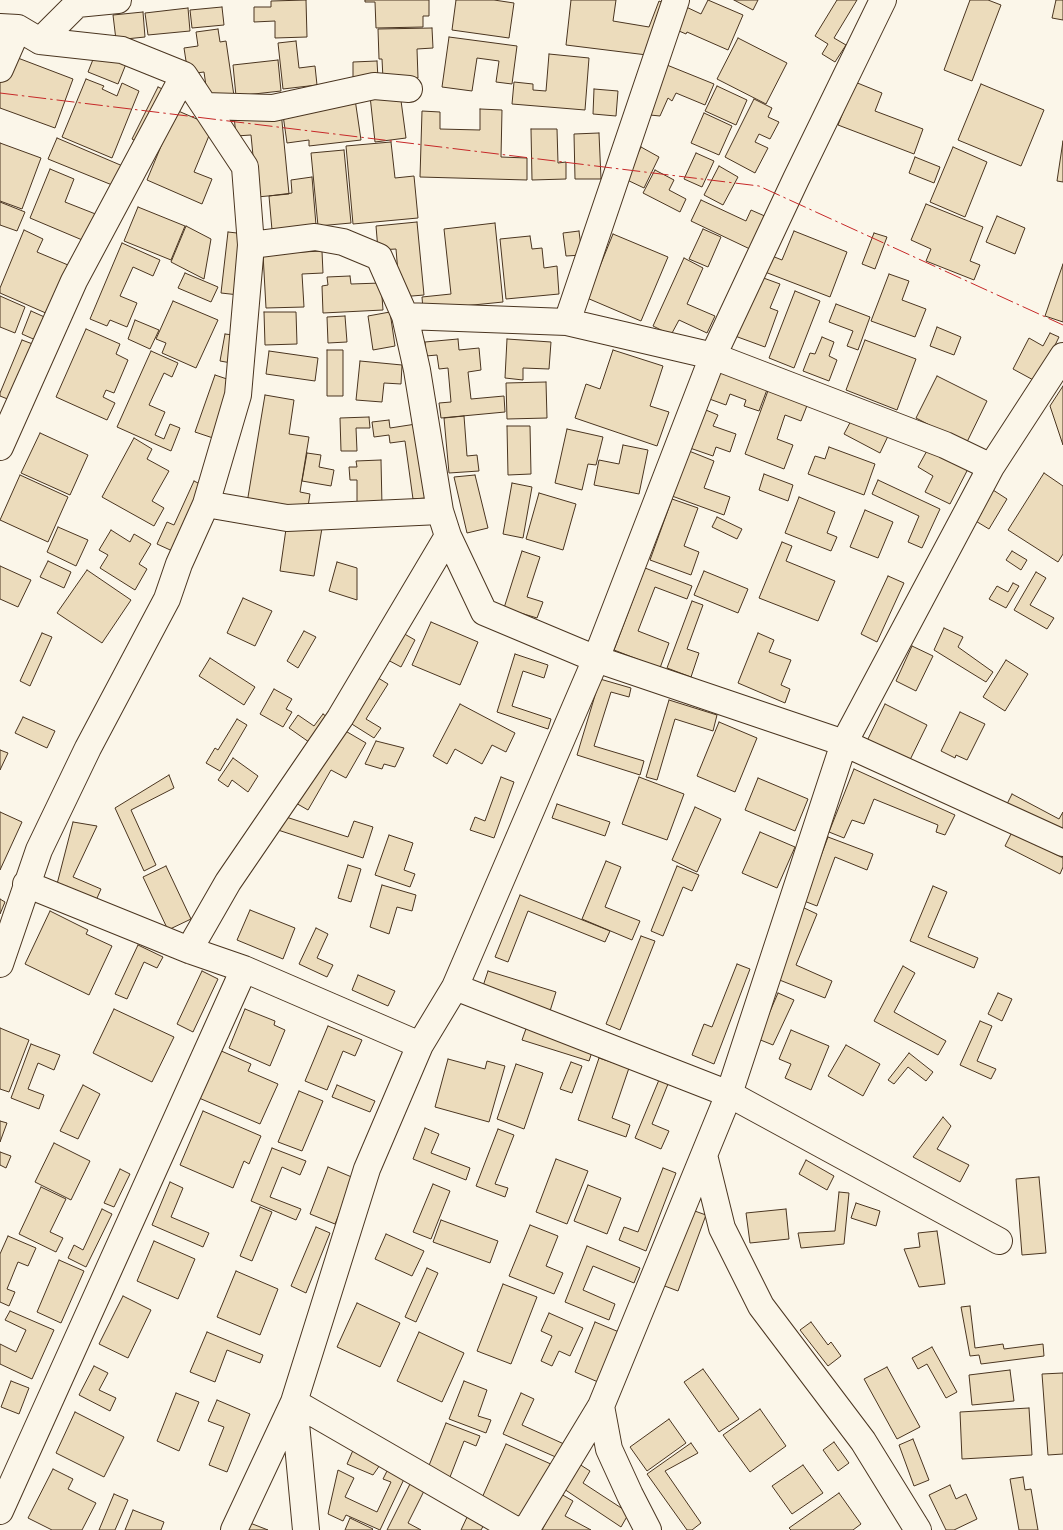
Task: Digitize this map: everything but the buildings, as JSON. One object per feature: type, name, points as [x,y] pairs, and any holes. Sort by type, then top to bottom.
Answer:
[{"type":"street","points":[[40,41],[77,4],[118,0]]},
{"type":"street","points":[[567,322],[676,0]]},
{"type":"street","points":[[234,1530],[294,1402],[367,1169],[420,1045],[456,987],[596,659],[713,356],[796,178],[883,0]]},
{"type":"street","points":[[0,68],[9,28],[40,41],[122,50],[184,75],[245,167],[251,245],[238,395],[206,504],[179,564],[167,599],[88,748],[39,850],[0,964]]},
{"type":"street","points":[[2,437],[74,281],[184,75]]},
{"type":"street","points":[[205,106],[274,108],[374,86],[409,89]]},
{"type":"street","points":[[251,245],[315,237],[343,242],[379,256],[405,316],[417,370],[440,511],[448,536],[484,612],[596,659],[844,743],[1063,843]]},
{"type":"street","points":[[405,316],[567,322],[713,356],[945,445],[992,467]]},
{"type":"street","points":[[294,1402],[514,1529],[526,1530],[602,1406],[729,1094],[844,743],[992,467],[1063,356]]},
{"type":"street","points":[[206,504],[287,518],[440,511]]},
{"type":"street","points":[[189,950],[228,882],[340,718],[448,536]]},
{"type":"street","points":[[26,884],[189,950],[244,969],[420,1045]]},
{"type":"street","points":[[0,1510],[244,969]]},
{"type":"street","points":[[456,987],[729,1094],[999,1241]]},
{"type":"street","points":[[704,1155],[722,1228],[761,1306],[863,1441],[918,1530]]},
{"type":"street","points":[[294,1402],[306,1530]]},
{"type":"street","points":[[602,1406],[609,1449],[648,1530]]},
{"type":"power","points":[[0,93],[759,186],[1063,325]]}]
